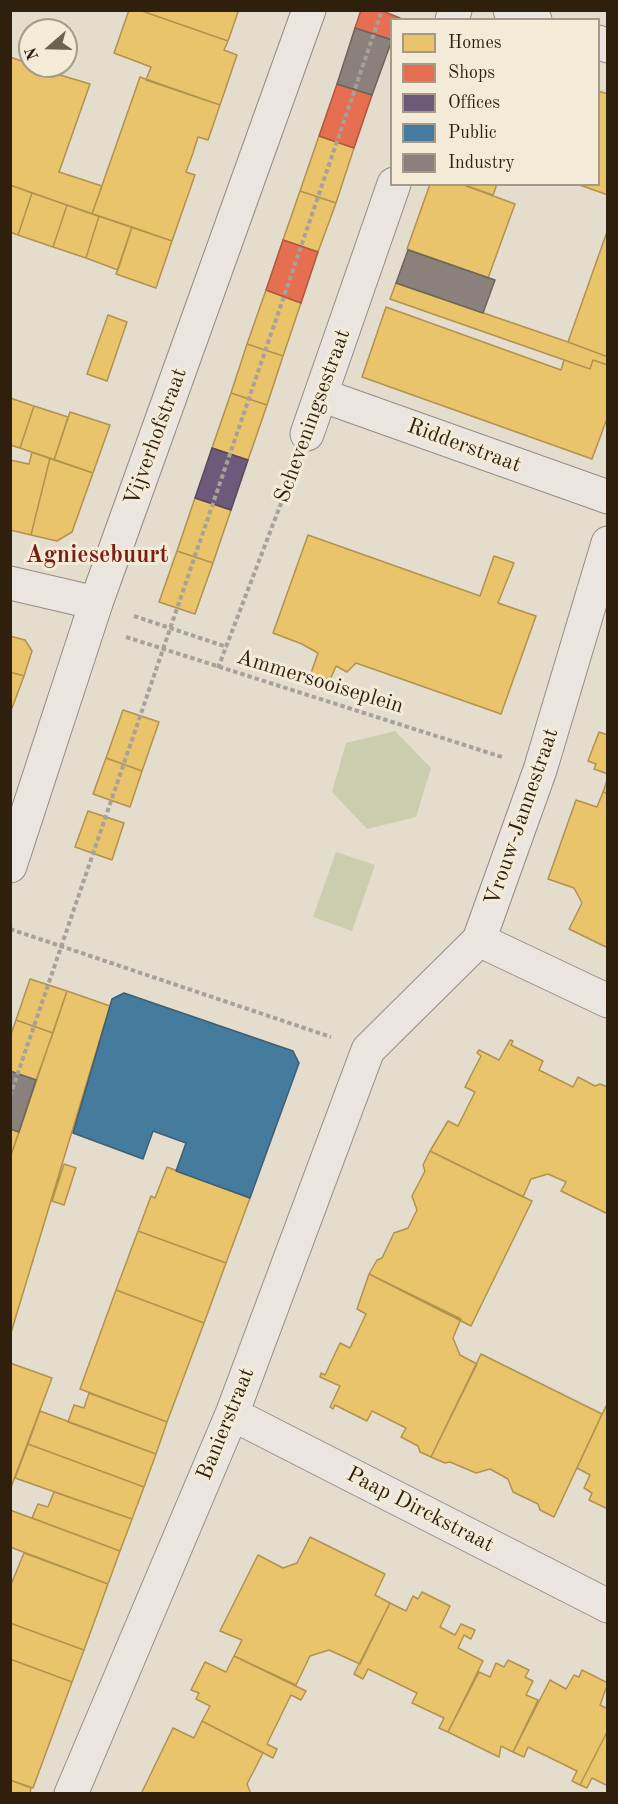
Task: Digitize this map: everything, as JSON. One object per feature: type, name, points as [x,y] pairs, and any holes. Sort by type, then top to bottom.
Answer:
[{"type":"street","name":"Vijverhofstraat","points":[[10,866],[94,614],[309,10]]},
{"type":"street","points":[[510,10],[530,18]]},
{"type":"street","name":"Scheveningsestraat","points":[[307,434],[393,186]]},
{"type":"street","name":"Ridderstraat","points":[[321,395],[608,497]]},
{"type":"street","name":"Vrouw-Jannestraat","points":[[368,1050],[479,940],[540,770],[608,543]]},
{"type":"street","points":[[10,583],[94,614]]},
{"type":"street","points":[[479,940],[608,1001]]},
{"type":"street","name":"Banierstraat","points":[[71,1794],[232,1414],[368,1050]]},
{"type":"street","name":"Paap Dirckstraat","points":[[232,1414],[608,1606]]},
{"type":"path","points":[[10,1096],[382,10]]},
{"type":"path","name":"Scheveningsestraat","points":[[219,668],[307,434]]},
{"type":"path","name":"Ammersooiseplein","points":[[94,614],[227,647]]},
{"type":"path","name":"Ammersooiseplein","points":[[94,614],[219,668],[540,770]]},
{"type":"path","points":[[10,929],[368,1050]]},
{"type":"green space","points":[[395,731],[431,768],[416,817],[367,829],[332,792],[346,743]]},
{"type":"green space","points":[[336,852],[375,865],[352,931],[313,917]]},
{"type":"building: Homes","points":[[129,10],[139,10],[228,41],[224,50],[237,55],[220,105],[146,80],[151,67],[114,53]]},
{"type":"building: Homes","points":[[139,10],[234,10],[238,12],[228,41]]},
{"type":"building: Homes","points":[[10,57],[18,60],[18,78],[70,78],[90,84],[59,172],[102,186],[92,214],[10,185]]},
{"type":"building: Homes","points":[[140,77],[220,105],[208,140],[198,137],[186,172],[195,175],[172,241],[92,214]]},
{"type":"building: Homes","points":[[600,92],[608,94],[608,195],[583,186],[600,186]]},
{"type":"building: Homes","points":[[319,136],[354,148],[336,203],[300,191]]},
{"type":"building: Homes","points":[[10,185],[32,193],[18,235],[10,232]]},
{"type":"building: Homes","points":[[429,186],[466,186],[515,204],[488,278],[407,249]]},
{"type":"building: Homes","points":[[467,186],[496,186],[493,195]]},
{"type":"building: Homes","points":[[300,191],[336,203],[318,252],[283,240]]},
{"type":"building: Homes","points":[[32,193],[67,205],[53,247],[18,235]]},
{"type":"building: Homes","points":[[67,205],[99,216],[86,258],[53,247]]},
{"type":"building: Homes","points":[[99,216],[132,227],[118,270],[86,258]]},
{"type":"building: Homes","points":[[132,227],[172,241],[156,288],[116,274]]},
{"type":"building: Homes","points":[[608,229],[608,357],[568,342]]},
{"type":"building: Homes","points":[[396,283],[608,357],[608,365],[593,360],[590,369],[390,299]]},
{"type":"building: Homes","points":[[266,290],[301,303],[283,356],[247,344]]},
{"type":"building: Homes","points":[[386,307],[561,370],[564,360],[590,369],[593,360],[608,365],[608,416],[592,459],[362,377]]},
{"type":"building: Homes","points":[[108,315],[127,322],[107,381],[87,374]]},
{"type":"building: Homes","points":[[247,344],[283,356],[267,405],[231,393]]},
{"type":"building: Homes","points":[[231,393],[267,405],[248,460],[212,448]]},
{"type":"building: Homes","points":[[10,398],[34,406],[20,448],[10,445]]},
{"type":"building: Homes","points":[[34,406],[68,417],[54,460],[20,448]]},
{"type":"building: Homes","points":[[70,412],[110,425],[93,473],[54,460]]},
{"type":"building: Homes","points":[[32,452],[50,458],[31,535],[10,530],[10,460],[29,464]]},
{"type":"building: Homes","points":[[50,458],[93,473],[72,532],[57,541],[31,535]]},
{"type":"building: Homes","points":[[195,498],[231,510],[213,563],[177,551]]},
{"type":"building: Homes","points":[[308,535],[480,596],[494,556],[514,563],[498,603],[536,616],[501,714],[356,663],[347,672],[336,666],[330,680],[311,673],[318,653],[273,633]]},
{"type":"building: Homes","points":[[177,551],[213,563],[195,614],[159,602]]},
{"type":"building: Homes","points":[[10,636],[25,640],[32,651],[24,676],[10,672]]},
{"type":"building: Homes","points":[[10,672],[24,676],[12,708],[10,707]]},
{"type":"building: Homes","points":[[123,710],[159,722],[142,771],[106,758]]},
{"type":"building: Homes","points":[[599,732],[608,735],[608,774],[594,769],[596,764],[588,761]]},
{"type":"building: Homes","points":[[106,758],[142,771],[130,807],[93,794]]},
{"type":"building: Homes","points":[[608,778],[608,794],[603,792]]},
{"type":"building: Homes","points":[[603,792],[608,794],[608,948],[569,929],[582,903],[574,888],[548,879],[576,800],[597,807]]},
{"type":"building: Homes","points":[[88,811],[124,823],[112,860],[75,847]]},
{"type":"building: Homes","points":[[30,979],[67,991],[53,1033],[16,1020]]},
{"type":"building: Homes","points":[[67,991],[110,1006],[10,1336],[10,1158]]},
{"type":"building: Homes","points":[[16,1020],[53,1033],[36,1080],[10,1071],[10,1037]]},
{"type":"building: Homes","points":[[510,1040],[513,1041],[511,1045],[543,1061],[539,1070],[573,1087],[578,1077],[595,1086],[600,1084],[608,1087],[608,1214],[561,1191],[566,1182],[548,1174],[531,1179],[523,1197],[430,1151],[448,1121],[458,1126],[475,1092],[465,1087],[481,1056],[477,1053],[479,1050],[499,1060]]},
{"type":"building: Homes","points":[[10,1129],[19,1132],[10,1158]]},
{"type":"building: Homes","points":[[430,1151],[532,1201],[471,1326],[369,1274],[377,1260],[382,1258],[394,1233],[408,1228],[417,1210],[412,1196],[425,1171],[423,1165]]},
{"type":"building: Homes","points":[[64,1164],[76,1168],[64,1205],[52,1201]]},
{"type":"building: Homes","points":[[167,1167],[250,1198],[226,1263],[138,1231],[151,1196],[155,1198]]},
{"type":"building: Homes","points":[[138,1231],[226,1263],[204,1323],[116,1290]]},
{"type":"building: Homes","points":[[369,1274],[461,1319],[453,1338],[460,1355],[477,1364],[431,1457],[420,1452],[418,1446],[401,1437],[406,1428],[372,1411],[367,1421],[335,1405],[333,1409],[330,1407],[340,1386],[320,1377],[321,1373],[325,1375],[340,1343],[350,1348],[366,1314],[357,1309]]},
{"type":"building: Homes","points":[[116,1290],[204,1323],[167,1422],[80,1389]]},
{"type":"building: Homes","points":[[481,1354],[602,1414],[554,1517],[540,1510],[538,1504],[513,1492],[508,1479],[490,1469],[476,1473],[431,1457]]},
{"type":"building: Homes","points":[[10,1363],[52,1378],[10,1490]]},
{"type":"building: Homes","points":[[89,1393],[167,1422],[156,1454],[68,1422],[74,1405],[84,1408]]},
{"type":"building: Homes","points":[[606,1406],[608,1407],[608,1509],[589,1500],[592,1493],[584,1488],[590,1475],[577,1468]]},
{"type":"building: Homes","points":[[40,1411],[156,1454],[144,1487],[28,1444]]},
{"type":"building: Homes","points":[[28,1444],[144,1487],[132,1519],[15,1478]]},
{"type":"building: Homes","points":[[54,1492],[132,1519],[120,1551],[32,1518],[38,1504],[48,1507]]},
{"type":"building: Homes","points":[[10,1510],[120,1551],[108,1584],[10,1547]]},
{"type":"building: Homes","points":[[310,1537],[385,1574],[375,1595],[390,1603],[360,1664],[329,1650],[310,1656],[296,1685],[234,1656],[242,1640],[220,1631],[258,1555],[283,1568],[297,1563]]},
{"type":"building: Homes","points":[[24,1553],[108,1584],[84,1650],[10,1623],[10,1587]]},
{"type":"building: Homes","points":[[422,1592],[450,1606],[440,1627],[455,1635],[461,1624],[475,1630],[471,1639],[464,1635],[458,1648],[483,1661],[448,1732],[439,1728],[444,1718],[412,1703],[417,1693],[368,1669],[363,1679],[354,1674],[390,1603],[406,1611],[413,1596],[418,1599]]},
{"type":"building: Homes","points":[[10,1623],[84,1650],[72,1682],[10,1659]]},
{"type":"building: Homes","points":[[234,1656],[306,1691],[301,1700],[291,1695],[267,1744],[277,1749],[273,1758],[202,1721],[210,1706],[196,1699],[199,1693],[191,1690],[205,1662],[226,1672]]},
{"type":"building: Homes","points":[[10,1659],[72,1682],[33,1788],[10,1780]]},
{"type":"building: Homes","points":[[508,1660],[529,1670],[525,1677],[533,1681],[526,1695],[538,1700],[513,1752],[501,1746],[499,1757],[448,1732],[479,1672],[490,1677],[496,1663],[504,1667]]},
{"type":"building: Homes","points":[[582,1670],[608,1683],[600,1705],[608,1709],[608,1730],[580,1785],[572,1781],[577,1771],[528,1747],[524,1757],[513,1752],[550,1680],[566,1689],[574,1675],[579,1677]]},
{"type":"building: Homes","points":[[202,1721],[263,1753],[247,1784],[251,1794],[141,1794],[173,1728],[194,1738]]},
{"type":"building: Homes","points":[[608,1730],[608,1786],[592,1778],[587,1788],[580,1785]]},
{"type":"building: Homes","points":[[10,1780],[31,1788],[30,1794],[10,1794]]},
{"type":"building: Shops","points":[[361,10],[380,10],[400,18],[390,18],[390,39],[355,28]]},
{"type":"building: Shops","points":[[337,84],[372,95],[354,148],[319,136]]},
{"type":"building: Shops","points":[[283,240],[318,252],[301,303],[266,290]]},
{"type":"building: Offices","points":[[212,448],[248,460],[231,510],[195,498]]},
{"type":"building: Public","points":[[124,993],[293,1051],[299,1063],[250,1198],[176,1171],[186,1143],[153,1131],[143,1159],[73,1133],[112,999]]},
{"type":"building: Industry","points":[[355,28],[390,39],[390,46],[372,95],[337,84]]},
{"type":"building: Industry","points":[[408,250],[495,280],[483,313],[396,283]]},
{"type":"building: Industry","points":[[10,1071],[36,1080],[19,1132],[10,1129]]},
{"type":"district","name":"Agniesebuurt","points":[[97,556]]}]
